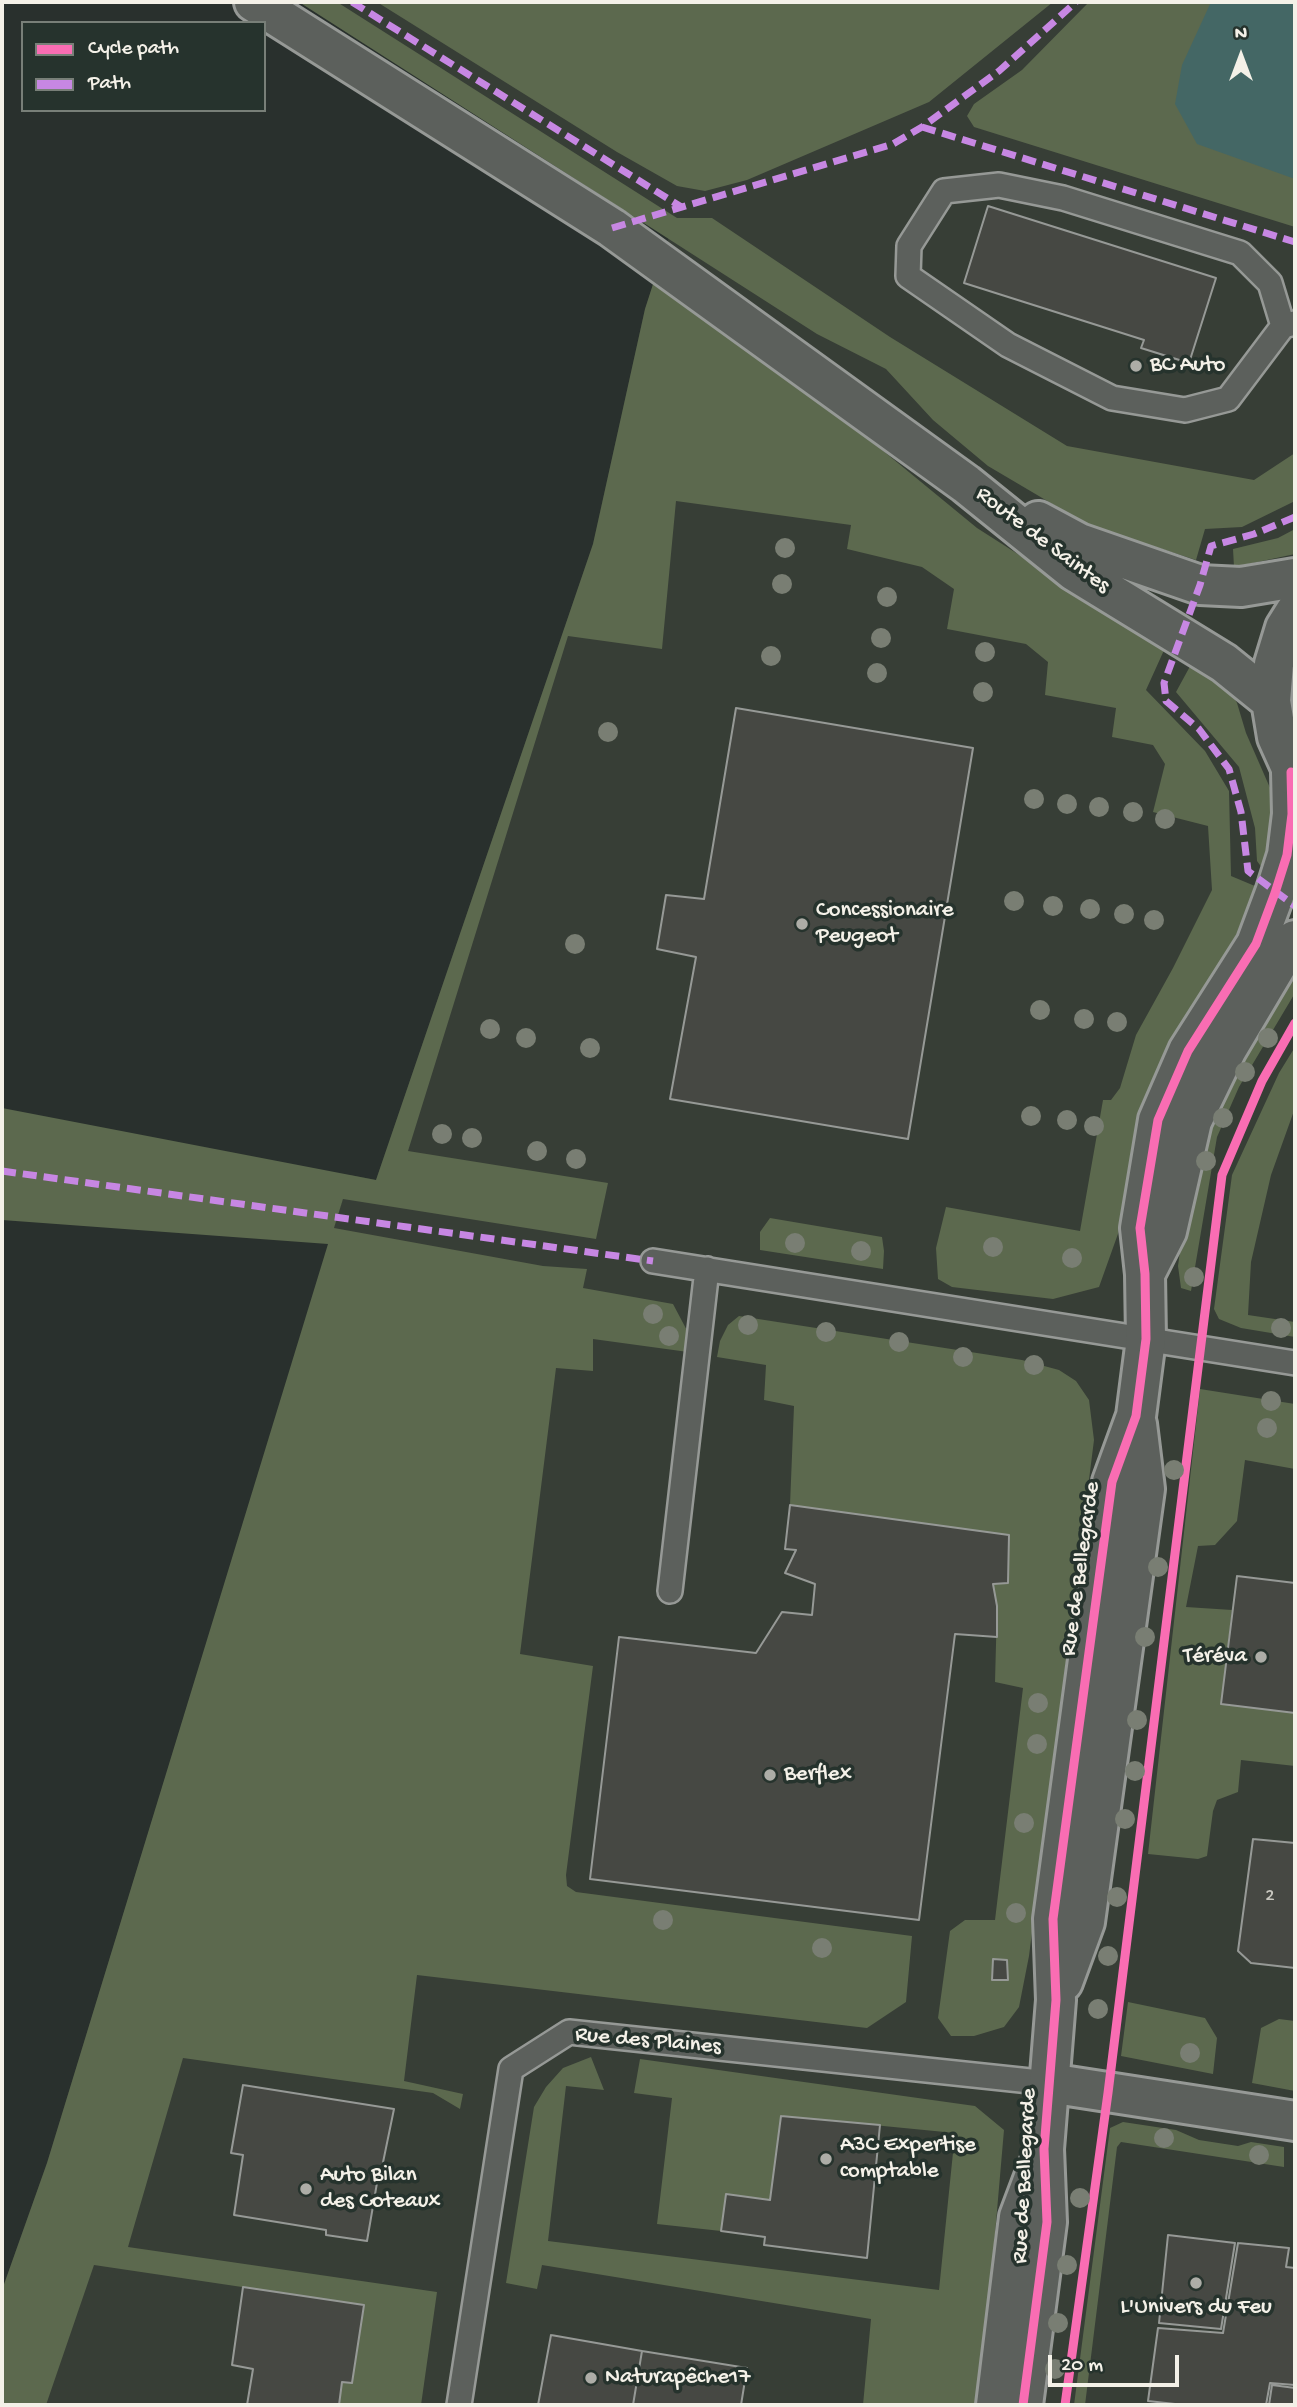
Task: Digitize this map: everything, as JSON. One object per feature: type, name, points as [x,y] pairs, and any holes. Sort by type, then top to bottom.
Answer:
[{"type":"street","points":[[254,2],[612,228],[966,484]]},
{"type":"street","name":"Route de Saintes","points":[[966,484],[1079,543],[1200,585],[1241,587],[1295,578]]},
{"type":"street","name":"Route de Saintes","points":[[966,484],[1074,570],[1224,663],[1271,701]]},
{"type":"street","points":[[1293,774],[1277,737],[1271,701],[1274,664],[1285,628],[1295,611]]},
{"type":"street","name":"Rue de Bellegarde","points":[[1023,2405],[1047,2222],[1044,2149],[1056,2000],[1084,1922],[1145,1489],[1136,1416],[1146,1339],[1145,1274],[1140,1228],[1158,1120],[1188,1051],[1256,944],[1287,855],[1293,774]]},
{"type":"street","name":"Rue de Bellegarde","points":[[1145,1274],[1167,1231],[1192,1121],[1227,1048],[1281,958],[1295,940]]},
{"type":"street","points":[[1049,2083],[1295,2122]]},
{"type":"street","name":"Rue de Bellegarde","points":[[996,2405],[1019,2217],[1044,2149]]},
{"type":"lane","points":[[999,185],[1063,198],[1240,253],[1270,283],[1289,325],[1228,399],[1185,410],[1112,398],[1007,345],[908,276],[909,246],[944,191],[999,185]]},
{"type":"lane","points":[[653,1261],[1295,1363]]},
{"type":"lane","points":[[670,1591],[707,1269]]},
{"type":"lane","name":"Rue des Plaines","points":[[459,2405],[511,2069],[569,2032],[1049,2083]]},
{"type":"shaded area","points":[[319,2],[1295,2],[1295,2405],[2,2405],[2,2290],[47,2163],[350,1175],[376,1180],[593,544],[645,309],[672,228]]},
{"type":"green space","points":[[299,2],[337,2],[677,218],[712,218],[890,337],[1067,446],[1254,480],[1295,453],[1295,501],[1242,527],[1205,529],[1196,560],[1088,525],[988,466],[933,420],[886,369],[817,334]]},
{"type":"green space","points":[[377,2],[1053,2],[929,102],[747,180],[705,191],[677,186],[617,152]]},
{"type":"green space","points":[[1089,2],[1295,2],[1295,227],[974,127],[967,116],[974,104],[1022,70]]},
{"type":"green space","points":[[654,281],[786,371],[977,528],[1165,648],[1146,690],[1205,751],[1229,791],[1231,876],[1262,889],[1237,936],[1171,1043],[1148,1108],[1119,1231],[1099,1287],[1053,1299],[952,1287],[938,1279],[936,1248],[946,1207],[1080,1231],[1103,1100],[1111,1100],[1120,1088],[1136,1035],[1212,890],[1208,826],[1153,812],[1165,764],[1153,745],[1112,737],[1116,708],[1045,695],[1048,662],[1026,644],[947,629],[954,589],[922,567],[847,549],[851,525],[676,501],[662,649],[568,636],[408,1151],[608,1183],[596,1239],[343,1199],[334,1228],[543,1266],[587,1269],[583,1288],[673,1304],[691,1338],[688,1352],[593,1339],[593,1371],[556,1368],[520,1654],[593,1666],[566,1875],[567,1886],[576,1892],[912,1936],[906,2002],[867,2028],[417,1975],[404,2081],[463,2094],[460,2109],[433,2093],[183,2058],[128,2247],[437,2292],[421,2405],[339,2405],[342,2382],[352,2383],[363,2305],[94,2265],[46,2405],[2,2405],[2,2290],[47,2163],[328,1244],[2,1220],[2,1108],[376,1180],[593,544],[645,309]]},
{"type":"green space","points":[[1295,529],[1295,554],[1234,567],[1233,549],[1278,538]]},
{"type":"green space","points":[[1194,659],[1226,683],[1237,703],[1246,733],[1274,797],[1274,842],[1265,872],[1257,861],[1255,828],[1239,767],[1176,692]]},
{"type":"green space","points":[[1295,968],[1295,993],[1239,1087],[1217,1137],[1191,1291],[1181,1288],[1178,1266],[1193,1156],[1202,1124]]},
{"type":"green space","points":[[1295,1047],[1295,1108],[1271,1175],[1251,1262],[1248,1315],[1295,1322],[1295,1337],[1241,1328],[1219,1319],[1214,1309],[1232,1175],[1279,1073]]},
{"type":"green space","points":[[770,1218],[882,1237],[883,1269],[760,1250],[760,1232]]},
{"type":"green space","points":[[739,1316],[1022,1360],[1059,1370],[1076,1381],[1089,1400],[1094,1440],[1029,1956],[1019,2007],[1004,2027],[974,2036],[951,2036],[938,2018],[950,1931],[965,1920],[995,1920],[1023,1688],[995,1682],[997,1606],[993,1584],[1008,1582],[1008,1535],[790,1505],[794,1406],[764,1400],[766,1365],[717,1357],[720,1341],[728,1325]]},
{"type":"green space","points":[[1200,1389],[1295,1404],[1295,1469],[1245,1460],[1237,1521],[1215,1545],[1198,1546],[1186,1607],[1232,1610],[1221,1703],[1295,1713],[1295,1766],[1241,1760],[1238,1792],[1217,1800],[1207,1856],[1198,1859],[1148,1854]]},
{"type":"green space","points":[[1128,2002],[1205,2018],[1217,2038],[1213,2074],[1121,2056]]},
{"type":"green space","points":[[1279,2019],[1295,2021],[1295,2091],[1252,2083],[1261,2028]]},
{"type":"green space","points":[[591,2057],[604,2090],[566,2086],[548,2241],[939,2290],[955,2133],[781,2116],[770,2200],[727,2194],[721,2231],[657,2224],[672,2098],[634,2093],[640,2059],[975,2106],[1004,2130],[987,2326],[977,2405],[863,2405],[871,2319],[542,2265],[537,2289],[506,2283],[534,2107],[546,2087],[563,2068]]},
{"type":"green space","points":[[1123,2122],[1176,2130],[1199,2140],[1238,2146],[1251,2142],[1284,2147],[1284,2167],[1121,2142],[1117,2147],[1085,2405],[1074,2405],[1110,2128]]},
{"type":"water","points":[[1211,2],[1295,2],[1295,179],[1197,144],[1175,104],[1182,65]]},
{"type":"building","points":[[988,206],[1216,278],[1189,363],[1141,348],[1144,340],[964,283]]},
{"type":"building","name":"Concessionaire Peugeot","points":[[736,708],[973,748],[908,1139],[670,1099],[696,957],[657,949],[666,895],[704,899]]},
{"type":"building","name":"Berflex","points":[[790,1505],[1009,1535],[1008,1583],[993,1584],[997,1606],[997,1637],[955,1634],[919,1920],[590,1879],[619,1637],[756,1653],[782,1612],[812,1615],[815,1584],[785,1573],[796,1550],[785,1549]]},
{"type":"building","name":"Téréva","points":[[1237,1576],[1295,1583],[1295,1713],[1221,1704]]},
{"type":"building","points":[[1253,1839],[1295,1843],[1295,1968],[1251,1963],[1238,1951]]},
{"type":"building","points":[[993,1959],[1007,1960],[1008,1980],[992,1980]]},
{"type":"building","points":[[243,2085],[394,2109],[367,2241],[326,2235],[326,2230],[234,2215],[243,2155],[231,2153]]},
{"type":"building","name":"A3C Expertise comptable","points":[[781,2116],[880,2125],[867,2258],[764,2245],[765,2237],[721,2231],[726,2194],[770,2200]]},
{"type":"building","name":"L'Univers du Feu","points":[[1168,2235],[1235,2243],[1221,2329],[1159,2323]]},
{"type":"building","points":[[1238,2243],[1289,2248],[1286,2267],[1295,2268],[1295,2385],[1270,2383],[1266,2405],[1184,2405],[1148,2401],[1158,2328],[1223,2333]]},
{"type":"building","points":[[243,2287],[364,2305],[352,2383],[342,2382],[339,2405],[247,2405],[253,2369],[232,2365]]},
{"type":"building","name":"Naturapêche17","points":[[551,2335],[642,2351],[633,2405],[538,2405]]},
{"type":"building","points":[[642,2351],[747,2368],[741,2405],[633,2405]]},
{"type":"building","points":[[1272,2385],[1295,2388],[1295,2405],[1269,2405]]},
{"type":"marked path","points":[[352,2],[683,208]]},
{"type":"marked path","points":[[612,228],[893,144],[922,127],[999,71],[1076,2]]},
{"type":"marked path","points":[[922,127],[1295,242]]},
{"type":"marked path","points":[[1295,517],[1254,534],[1211,546],[1200,585],[1164,683],[1166,701],[1199,729],[1229,769],[1241,812],[1248,871],[1295,906]]},
{"type":"marked path","points":[[2,1171],[653,1261]]},
{"type":"cycle path","points":[[1023,2405],[1047,2222],[1044,2149],[1056,2000],[1053,1919],[1112,1482],[1136,1416],[1146,1339],[1145,1274],[1140,1228],[1158,1120],[1188,1051],[1256,944],[1275,893],[1287,855],[1292,814],[1291,772]]},
{"type":"cycle path","points":[[1065,2405],[1108,2093],[1222,1175],[1262,1081],[1295,1023]]},
{"type":"place","name":"BC Auto","points":[[1136,366]]},
{"type":"place","name":"Concessionaire Peugeot","points":[[802,924]]},
{"type":"place","name":"Téréva","points":[[1261,1657]]},
{"type":"place","name":"Berflex","points":[[770,1775]]},
{"type":"place","name":"A3C Expertise comptable","points":[[826,2159]]},
{"type":"place","name":"Auto Bilan des Coteaux","points":[[306,2189]]},
{"type":"place","name":"L'Univers du Feu","points":[[1196,2283]]},
{"type":"place","name":"Naturapêche17","points":[[591,2378]]}]
